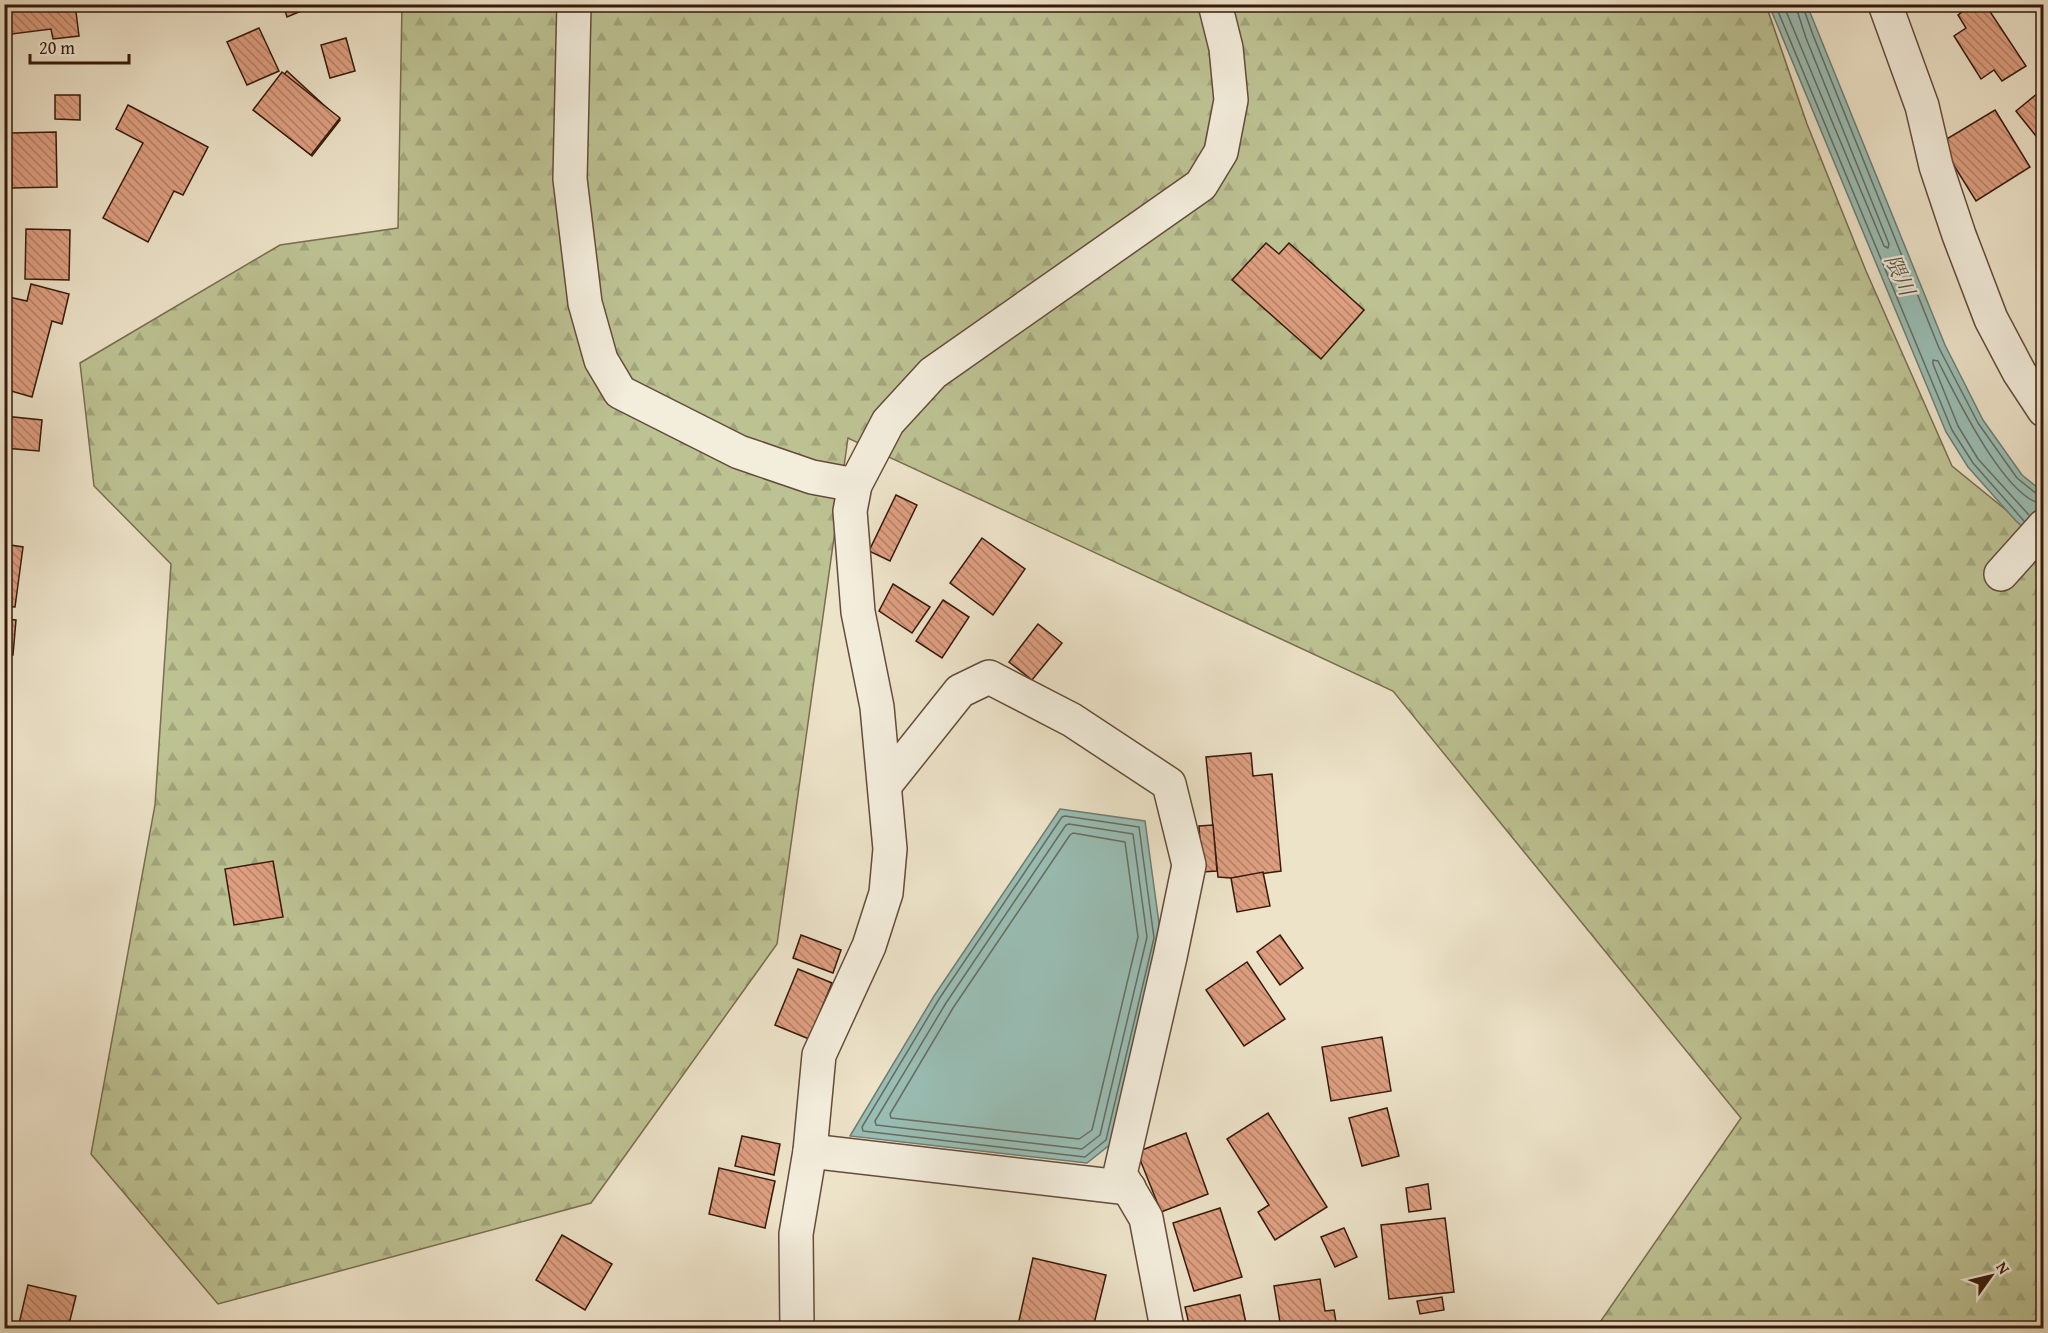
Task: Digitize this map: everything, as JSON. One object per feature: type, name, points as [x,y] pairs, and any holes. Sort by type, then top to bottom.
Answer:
[{"type":"street","points":[[574,4],[570,179],[585,303],[601,360],[620,392],[739,452],[812,477],[855,485]]},
{"type":"street","points":[[797,1329],[796,1234],[810,1152],[819,1055],[869,946],[886,893],[890,849],[877,707],[858,612],[850,511],[855,485],[888,422],[933,373],[1202,184],[1221,152],[1231,100],[1226,48],[1215,4]]},
{"type":"street","points":[[1885,4],[1922,106],[1936,166],[1959,235],[1991,319],[2019,372],[2043,410]]},
{"type":"street","points":[[1899,4],[1929,83],[1922,106]]},
{"type":"street","points":[[2001,574],[2043,526]]},
{"type":"street","points":[[885,785],[960,692],[989,677],[1071,720],[1169,784],[1189,865],[1120,1174],[1146,1218],[1167,1329]]},
{"type":"street","points":[[810,1152],[1129,1188]]},
{"type":"green space","points":[[402,5],[1766,5],[1807,124],[1866,271],[1952,466],[2043,540],[2043,1328],[1596,1328],[1741,1118],[1393,691],[848,438],[777,944],[591,1203],[218,1304],[91,1154],[155,805],[171,564],[94,486],[80,363],[280,245],[398,228]]},
{"type":"water","name":"隈川","points":[[1769,5],[1807,5],[1945,345],[1983,420],[2022,475],[2043,492],[2043,545],[2016,521],[1968,467],[1946,432]]},
{"type":"water","points":[[1060,809],[1145,821],[1161,938],[1112,1143],[1087,1163],[850,1136],[934,996]]},
{"type":"building","points":[[4,4],[52,4],[53,7],[75,4],[79,36],[53,39],[51,29],[4,35]]},
{"type":"building","points":[[283,4],[318,4],[287,17]]},
{"type":"building","points":[[1973,4],[1985,4],[2026,66],[2002,81],[1994,70],[1981,79],[1954,36],[1966,28],[1958,15]]},
{"type":"building","points":[[259,28],[279,71],[247,85],[227,42]]},
{"type":"building","points":[[346,38],[355,71],[330,78],[321,45]]},
{"type":"building","points":[[287,71],[340,120],[312,156],[254,110]]},
{"type":"building","points":[[282,72],[340,118],[311,155],[253,110]]},
{"type":"building","points":[[2044,88],[2044,146],[2016,111]]},
{"type":"building","points":[[55,95],[80,95],[80,120],[55,119]]},
{"type":"building","points":[[128,105],[208,147],[183,195],[174,191],[148,242],[103,218],[143,143],[116,129]]},
{"type":"building","points":[[1995,110],[2030,167],[1976,201],[1940,143]]},
{"type":"building","points":[[56,132],[57,187],[12,188],[11,133]]},
{"type":"building","points":[[26,229],[70,230],[69,280],[25,279]]},
{"type":"building","points":[[1266,243],[1279,254],[1289,243],[1364,310],[1321,359],[1232,280]]},
{"type":"building","points":[[31,284],[69,294],[62,324],[52,321],[32,397],[4,389],[4,296],[27,301]]},
{"type":"building","points":[[4,416],[42,420],[39,451],[4,448]]},
{"type":"building","points":[[896,495],[917,505],[890,561],[869,551]]},
{"type":"building","points":[[982,538],[1025,569],[993,615],[950,583]]},
{"type":"building","points":[[4,544],[23,547],[15,607],[4,606]]},
{"type":"building","points":[[893,584],[930,607],[912,633],[879,611]]},
{"type":"building","points":[[943,600],[969,617],[942,658],[916,641]]},
{"type":"building","points":[[4,619],[16,620],[13,655],[4,654]]},
{"type":"building","points":[[1038,624],[1062,643],[1032,680],[1009,662]]},
{"type":"building","points":[[4,666],[11,667],[4,716]]},
{"type":"building","points":[[1251,753],[1253,776],[1272,774],[1281,871],[1231,878],[1218,877],[1206,757]]},
{"type":"building","points":[[1213,825],[1217,871],[1202,872],[1199,826]]},
{"type":"building","points":[[273,861],[283,917],[234,925],[225,869]]},
{"type":"building","points":[[1263,872],[1270,906],[1237,912],[1231,878]]},
{"type":"building","points":[[801,935],[841,950],[833,973],[793,958]]},
{"type":"building","points":[[1280,935],[1303,968],[1280,985],[1257,952]]},
{"type":"building","points":[[1247,962],[1285,1019],[1244,1046],[1206,990]]},
{"type":"building","points":[[798,969],[832,983],[809,1039],[775,1025]]},
{"type":"building","points":[[1382,1037],[1391,1091],[1331,1101],[1322,1047]]},
{"type":"building","points":[[1387,1108],[1399,1156],[1362,1166],[1349,1118]]},
{"type":"building","points":[[1268,1113],[1327,1207],[1275,1240],[1258,1212],[1269,1205],[1227,1139]]},
{"type":"building","points":[[1186,1133],[1208,1194],[1161,1212],[1137,1152]]},
{"type":"building","points":[[742,1136],[780,1144],[774,1175],[735,1166]]},
{"type":"building","points":[[719,1168],[775,1181],[765,1228],[709,1214]]},
{"type":"building","points":[[1428,1184],[1431,1209],[1409,1212],[1406,1188]]},
{"type":"building","points":[[1220,1208],[1242,1277],[1194,1291],[1173,1223]]},
{"type":"building","points":[[1445,1218],[1454,1292],[1389,1299],[1381,1225]]},
{"type":"building","points":[[1344,1228],[1357,1257],[1335,1267],[1321,1237]]},
{"type":"building","points":[[562,1235],[612,1264],[585,1310],[536,1280]]},
{"type":"building","points":[[1033,1258],[1106,1275],[1093,1328],[1031,1328],[1018,1325]]},
{"type":"building","points":[[1320,1279],[1325,1311],[1334,1310],[1337,1328],[1281,1328],[1274,1286]]},
{"type":"building","points":[[28,1285],[76,1296],[68,1328],[18,1328]]},
{"type":"building","points":[[1240,1295],[1247,1328],[1190,1328],[1185,1307]]},
{"type":"building","points":[[1442,1297],[1444,1310],[1420,1314],[1417,1301]]}]
